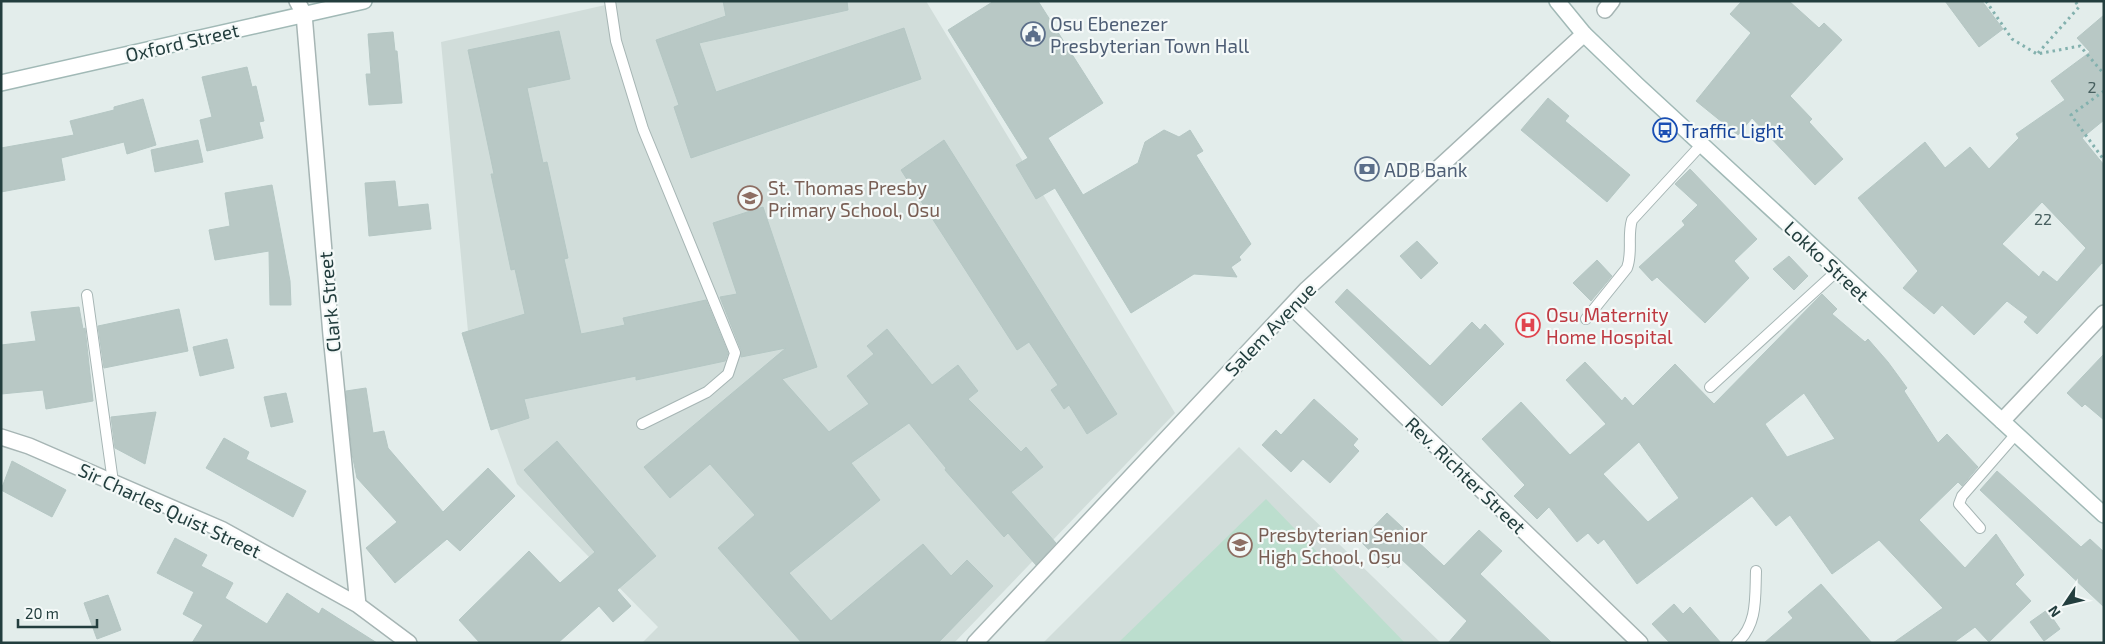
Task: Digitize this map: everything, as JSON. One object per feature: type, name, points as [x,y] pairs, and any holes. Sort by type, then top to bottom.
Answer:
[{"type":"street","name":"Oxford Street","points":[[1,83],[301,8],[364,1]]},
{"type":"street","name":"Lokko Street","points":[[1557,1],[1584,34],[1701,145],[2104,515]]},
{"type":"street","name":"Clark Street","points":[[301,8],[358,605]]},
{"type":"street","name":"Salem Avenue","points":[[975,643],[1291,306],[1584,34]]},
{"type":"street","name":"Rev. Richter Street","points":[[1291,306],[1640,643]]},
{"type":"street","points":[[2002,422],[2104,313]]},
{"type":"street","name":"Sir Charles Quist Street","points":[[1,437],[29,446],[223,530],[358,605],[409,643]]},
{"type":"lane","points":[[610,1],[616,40],[643,129],[735,353],[728,374],[707,392],[642,424]]},
{"type":"lane","points":[[1586,319],[1627,268],[1631,258],[1630,227],[1632,220],[1701,145]]},
{"type":"lane","points":[[1710,388],[1837,271]]},
{"type":"lane","points":[[87,295],[112,482]]},
{"type":"lane","points":[[1980,528],[1959,504],[1962,496],[2016,434]]},
{"type":"lane","points":[[1738,643],[1744,637],[1754,615],[1756,572]]},
{"type":"path","points":[[1986,1],[2012,39],[2037,54],[2080,46],[2104,74]]},
{"type":"path","points":[[2037,54],[2079,7],[2075,1]]},
{"type":"path","points":[[2104,91],[2071,115],[2104,160]]},
{"type":"shaded area","name":"St. Thomas Presby Primary School, Osu","points":[[623,1],[926,1],[1175,413],[954,643],[642,643],[658,627],[517,484],[470,353],[441,42]]},
{"type":"shaded area","name":"Presbyterian Senior High School, Osu","points":[[1239,447],[1441,643],[1043,643]]},
{"type":"green space","points":[[1266,499],[1405,643],[1118,643]]},
{"type":"building","points":[[723,1],[847,1],[848,10],[699,43],[716,92],[904,28],[921,79],[691,158],[674,107],[679,105],[656,40],[726,16]]},
{"type":"building","points":[[994,1],[1038,1],[1103,103],[1048,138],[1083,195],[1138,163],[1145,142],[1164,130],[1179,137],[1190,130],[1203,151],[1196,155],[1251,244],[1239,257],[1241,260],[1231,267],[1237,277],[1194,274],[1131,313],[1055,188],[1036,199],[1016,165],[1028,158],[948,30]]},
{"type":"building","points":[[1742,1],[1789,1],[1819,28],[1824,23],[1842,40],[1790,96],[1812,119],[1809,122],[1843,159],[1815,185],[1752,118],[1738,135],[1696,101],[1751,33],[1730,14]]},
{"type":"building","points":[[1945,1],[1982,1],[2003,29],[1979,47]]},
{"type":"building","points":[[2104,15],[2104,120],[2082,138],[2104,165],[2104,265],[2102,263],[2037,334],[2024,322],[2028,317],[2007,301],[1974,335],[1942,305],[1934,314],[1903,288],[1918,271],[1858,198],[1925,142],[1945,168],[1970,147],[1989,169],[2019,138],[2016,134],[2065,100],[2051,81],[2090,52],[2077,38]],"holes":[[[2042,202],[2086,248],[2057,282],[2043,271],[2039,277],[2002,244]]]},
{"type":"building","points":[[559,31],[570,79],[527,88],[543,163],[547,162],[568,258],[564,259],[581,334],[625,325],[623,318],[706,300],[728,353],[725,361],[636,380],[636,376],[524,399],[529,418],[491,430],[462,333],[525,314],[515,269],[511,270],[491,174],[494,174],[468,50]]},
{"type":"building","points":[[393,32],[395,51],[397,51],[402,103],[369,105],[366,74],[371,74],[368,34]]},
{"type":"building","points":[[247,67],[252,87],[256,86],[264,121],[259,122],[263,138],[207,151],[200,120],[212,117],[202,77]]},
{"type":"building","points":[[1548,98],[1569,116],[1565,121],[1630,175],[1607,202],[1521,130]]},
{"type":"building","points":[[143,99],[156,145],[127,154],[124,142],[61,158],[65,180],[1,192],[1,148],[74,135],[70,121],[114,110],[114,107]]},
{"type":"building","points":[[198,140],[203,162],[155,172],[151,150]]},
{"type":"building","points":[[944,140],[1117,414],[1087,434],[1069,405],[1064,409],[1051,390],[1058,385],[1029,342],[1017,350],[901,170]]},
{"type":"building","points":[[1690,169],[1757,239],[1734,261],[1749,278],[1705,323],[1657,277],[1652,281],[1639,267],[1685,225],[1682,221],[1698,205],[1675,184]]},
{"type":"building","points":[[395,181],[398,207],[428,204],[431,229],[369,236],[365,183]]},
{"type":"building","points":[[272,185],[290,281],[291,305],[270,305],[269,251],[215,260],[209,230],[230,226],[225,193]]},
{"type":"building","points":[[763,207],[817,367],[782,379],[829,432],[869,404],[847,376],[874,354],[867,346],[887,329],[932,385],[958,365],[978,391],[968,399],[1021,452],[1026,447],[1043,467],[1011,492],[1056,543],[1036,565],[1008,533],[1004,537],[945,470],[946,468],[909,423],[851,463],[880,500],[789,573],[831,621],[923,544],[951,576],[967,560],[993,586],[938,643],[802,643],[718,548],[755,515],[710,464],[670,498],[644,467],[786,348],[741,357],[741,350],[720,297],[737,294],[713,223]]},
{"type":"building","points":[[1417,241],[1438,263],[1421,279],[1400,256]]},
{"type":"building","points":[[1789,256],[1808,276],[1794,290],[1773,269]]},
{"type":"building","points":[[1597,260],[1612,276],[1591,301],[1573,283]]},
{"type":"building","points":[[1347,289],[1430,366],[1472,322],[1480,330],[1485,324],[1504,344],[1442,406],[1335,302]]},
{"type":"building","points":[[1822,294],[1837,309],[1832,314],[1865,342],[1868,339],[1888,362],[1907,388],[1904,391],[1938,443],[1947,434],[1978,467],[1962,486],[1958,482],[1919,520],[1965,568],[1996,534],[2024,575],[2015,584],[2031,601],[1989,642],[1975,627],[1953,643],[1893,643],[1943,608],[1879,540],[1832,574],[1790,515],[1776,526],[1752,496],[1637,584],[1604,539],[1598,544],[1588,533],[1577,542],[1549,507],[1537,519],[1514,496],[1525,485],[1482,439],[1521,402],[1570,455],[1606,424],[1566,380],[1585,362],[1622,401],[1625,397],[1633,406],[1675,364],[1714,404]],"holes":[[[1804,393],[1835,439],[1787,457],[1765,424]],[[1639,442],[1679,498],[1648,522],[1603,474]]]},
{"type":"building","points":[[79,307],[83,329],[85,328],[93,401],[46,409],[43,390],[1,394],[1,345],[36,341],[31,312]]},
{"type":"building","points":[[179,309],[188,351],[104,368],[98,326]]},
{"type":"building","points":[[227,339],[234,368],[200,376],[193,347]]},
{"type":"building","points":[[2104,354],[2104,420],[2085,404],[2082,407],[2067,393]]},
{"type":"building","points":[[366,388],[373,433],[384,431],[388,448],[443,512],[488,468],[515,496],[460,551],[447,539],[395,583],[366,548],[397,522],[357,478],[352,454],[346,391]]},
{"type":"building","points":[[286,393],[293,422],[271,427],[264,397]]},
{"type":"building","points":[[1314,399],[1358,439],[1353,445],[1359,451],[1330,483],[1303,459],[1291,472],[1262,445],[1276,430],[1281,435]]},
{"type":"building","points":[[156,412],[145,464],[115,448],[111,417]]},
{"type":"building","points":[[224,438],[249,452],[246,459],[306,491],[293,517],[206,468]]},
{"type":"building","points":[[557,441],[656,556],[617,590],[631,606],[613,622],[599,606],[558,643],[480,643],[459,620],[529,551],[560,583],[595,552],[524,470]]},
{"type":"building","points":[[12,461],[66,490],[52,517],[1,490]]},
{"type":"building","points":[[1997,471],[2081,547],[2090,539],[2104,552],[2104,607],[1980,490]]},
{"type":"building","points":[[1387,513],[1444,566],[1479,530],[1502,551],[1480,574],[1552,643],[1448,643],[1467,621],[1399,557],[1388,568],[1360,541]]},
{"type":"building","points":[[175,538],[207,555],[201,566],[233,583],[225,598],[267,624],[287,593],[319,614],[322,608],[377,643],[192,643],[203,625],[183,614],[194,592],[157,573]]},
{"type":"building","points":[[1821,584],[1872,643],[1764,643],[1793,618],[1788,612]]},
{"type":"building","points":[[108,595],[121,630],[97,639],[84,603]]},
{"type":"building","points":[[1674,604],[1683,614],[1690,607],[1721,643],[1670,643],[1652,624]]},
{"type":"building","points":[[2047,610],[2060,629],[2044,641],[2030,622]]},
{"type":"place","name":"Osu Ebenezer Presbyterian Town Hall","points":[[1033,34]]},
{"type":"place","name":"Traffic Light","points":[[1665,130]]},
{"type":"place","name":"ADB Bank","points":[[1367,169]]},
{"type":"place","name":"St. Thomas Presby Primary School, Osu","points":[[750,198]]},
{"type":"place","name":"Osu Maternity Home Hospital","points":[[1528,325]]},
{"type":"place","name":"Presbyterian Senior High School, Osu","points":[[1240,545]]}]
